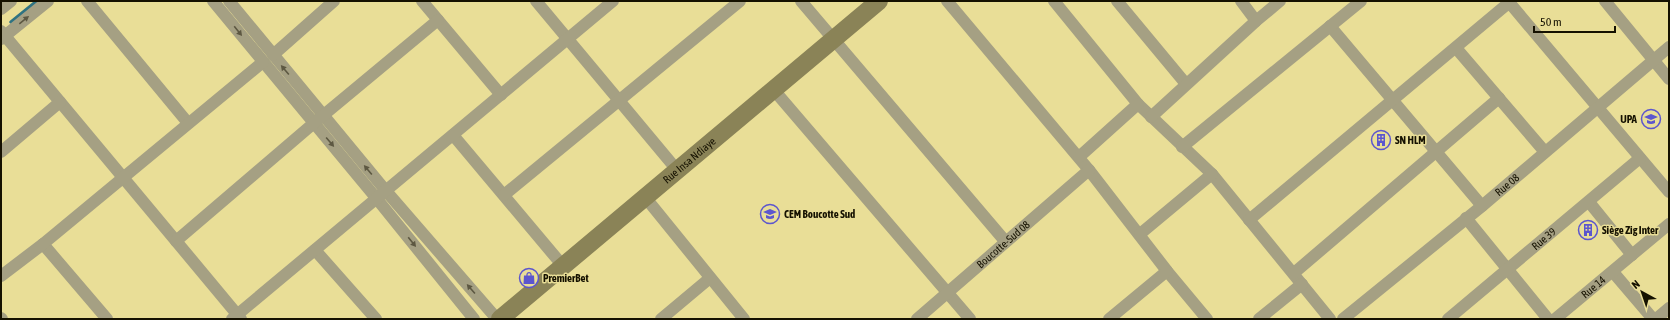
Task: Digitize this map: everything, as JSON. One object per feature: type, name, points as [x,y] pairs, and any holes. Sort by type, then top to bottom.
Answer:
[{"type":"main road","name":"Rue Insa Ndiaye","points":[[500,319],[879,1]]},
{"type":"street","points":[[1,9],[11,1]]},
{"type":"street","points":[[48,1],[2,36],[60,102],[176,241],[237,318],[315,250],[613,1]]},
{"type":"street","points":[[87,1],[188,122]]},
{"type":"street","points":[[213,1],[263,62],[319,119]]},
{"type":"street","points":[[229,1],[273,55],[319,119],[381,195],[474,319]]},
{"type":"street","points":[[273,55],[334,1]]},
{"type":"street","points":[[422,1],[501,94]]},
{"type":"street","points":[[536,1],[677,170]]},
{"type":"street","points":[[504,195],[740,1]]},
{"type":"street","points":[[801,1],[1006,241]]},
{"type":"street","points":[[947,1],[1089,170],[1140,234],[1167,271],[1207,319]]},
{"type":"street","points":[[1117,1],[1186,84]]},
{"type":"street","points":[[1241,1],[1256,21]]},
{"type":"street","points":[[1151,117],[1280,1]]},
{"type":"street","points":[[1182,147],[1361,1]]},
{"type":"street","points":[[1055,2],[1138,104],[1212,174],[1330,319]]},
{"type":"street","points":[[1249,220],[1509,2],[1669,192]]},
{"type":"street","points":[[1610,3],[1669,78]]},
{"type":"street","points":[[176,241],[438,20]]},
{"type":"street","points":[[1330,26],[1482,206]]},
{"type":"street","name":"Rue 08","points":[[1343,319],[1482,206],[1669,47]]},
{"type":"street","points":[[1456,48],[1545,152]]},
{"type":"street","points":[[1,276],[43,244],[188,122],[263,62]]},
{"type":"street","points":[[773,89],[970,319]]},
{"type":"street","points":[[1294,274],[1499,98]]},
{"type":"street","points":[[1,152],[60,102]]},
{"type":"street","points":[[1078,157],[1138,104]]},
{"type":"street","points":[[453,135],[563,266]]},
{"type":"street","name":"Rue 39","points":[[1448,319],[1640,158]]},
{"type":"street","name":"Boucotte-Sud 08","points":[[917,319],[1089,170]]},
{"type":"street","points":[[1140,234],[1212,174]]},
{"type":"street","points":[[381,195],[497,319]]},
{"type":"street","points":[[645,197],[744,319]]},
{"type":"street","points":[[1589,202],[1632,255]]},
{"type":"street","points":[[1466,218],[1548,319]]},
{"type":"street","name":"Rue 14","points":[[1555,319],[1669,224]]},
{"type":"street","points":[[43,244],[107,319]]},
{"type":"street","points":[[315,250],[376,319]]},
{"type":"street","points":[[1109,319],[1167,271]]},
{"type":"street","points":[[1612,272],[1652,319]]},
{"type":"street","points":[[661,319],[710,278]]},
{"type":"street","points":[[1259,319],[1302,284]]},
{"type":"street","points":[[1656,319],[1669,308]]},
{"type":"waterway","points":[[11,22],[37,1]]},
{"type":"place","name":"UPA","points":[[1651,119]]},
{"type":"place","name":"SN HLM","points":[[1381,140]]},
{"type":"place","name":"CEM Boucotte Sud","points":[[770,214]]},
{"type":"place","name":"Siège Zig Inter","points":[[1588,230]]},
{"type":"place","name":"PremierBet","points":[[529,278]]}]
